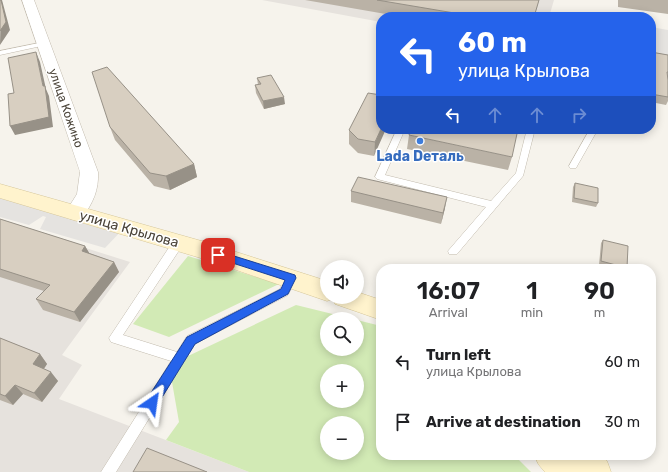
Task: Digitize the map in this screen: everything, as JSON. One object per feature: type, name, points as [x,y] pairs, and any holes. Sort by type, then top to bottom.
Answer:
[{"type":"main road","name":"улица Крылова","points":[[0,191],[178,243],[320,288]]},
{"type":"main road","points":[[364,304],[376,308]]},
{"type":"main road","points":[[554,460],[567,472]]},
{"type":"main road","points":[[583,460],[596,472]]},
{"type":"street","name":"улица Кожино","points":[[28,0],[89,172],[90,185],[88,192],[75,214]]},
{"type":"lane","points":[[0,53],[44,44]]},
{"type":"lane","points":[[399,134],[380,177],[493,205]]},
{"type":"lane","points":[[453,251],[520,174],[530,134]]},
{"type":"lane","points":[[572,166],[591,134]]},
{"type":"lane","points":[[178,243],[115,338],[180,358]]},
{"type":"lane","points":[[108,472],[191,340],[284,292],[291,278]]},
{"type":"shaded area","points":[[262,0],[554,0],[550,12],[376,12],[376,21]]},
{"type":"shaded area","points":[[656,28],[668,30],[668,59],[656,57]]},
{"type":"shaded area","points":[[0,191],[124,228],[105,248],[40,229],[46,217],[43,216],[29,225],[0,217]]},
{"type":"shaded area","points":[[0,221],[130,262],[62,355],[82,365],[59,399],[249,472],[0,472]]},
{"type":"green space","points":[[188,256],[279,284],[169,337],[133,324]]},
{"type":"green space","points":[[296,305],[324,312],[320,312],[320,356],[364,356],[364,322],[376,325],[376,460],[519,460],[531,472],[249,472],[166,440],[179,422],[169,365]]},
{"type":"building","points":[[0,0],[6,22],[0,31]]},
{"type":"building","points":[[377,0],[539,0],[535,12],[448,12]]},
{"type":"building","points":[[36,52],[43,86],[45,86],[49,117],[10,126],[8,94],[14,93],[8,58]]},
{"type":"building","points":[[656,53],[668,55],[668,97],[656,95]]},
{"type":"building","points":[[107,67],[194,164],[166,176],[150,173],[110,127],[92,72]]},
{"type":"building","points":[[271,75],[284,97],[263,101],[255,85],[261,84],[257,78]]},
{"type":"building","points":[[368,93],[376,94],[376,134],[379,134],[375,142],[358,139],[349,130]]},
{"type":"building","points":[[409,134],[517,134],[512,157]]},
{"type":"building","points":[[358,177],[447,197],[443,213],[351,191]]},
{"type":"building","points":[[575,183],[598,188],[598,203],[574,198]]},
{"type":"building","points":[[0,219],[85,246],[82,251],[114,262],[74,312],[36,299],[50,285],[0,269]]},
{"type":"building","points":[[603,240],[628,246],[627,264],[612,264],[601,261]]},
{"type":"building","points":[[0,338],[40,354],[33,364],[51,372],[34,393],[15,385],[5,396],[0,394]]},
{"type":"building","points":[[147,448],[207,472],[133,472]]},
{"type":"place","name":"Lada Dеталь","points":[[420,141]]},
{"type":"route","points":[[152,403],[191,340],[284,292],[291,278],[218,255]]}]
